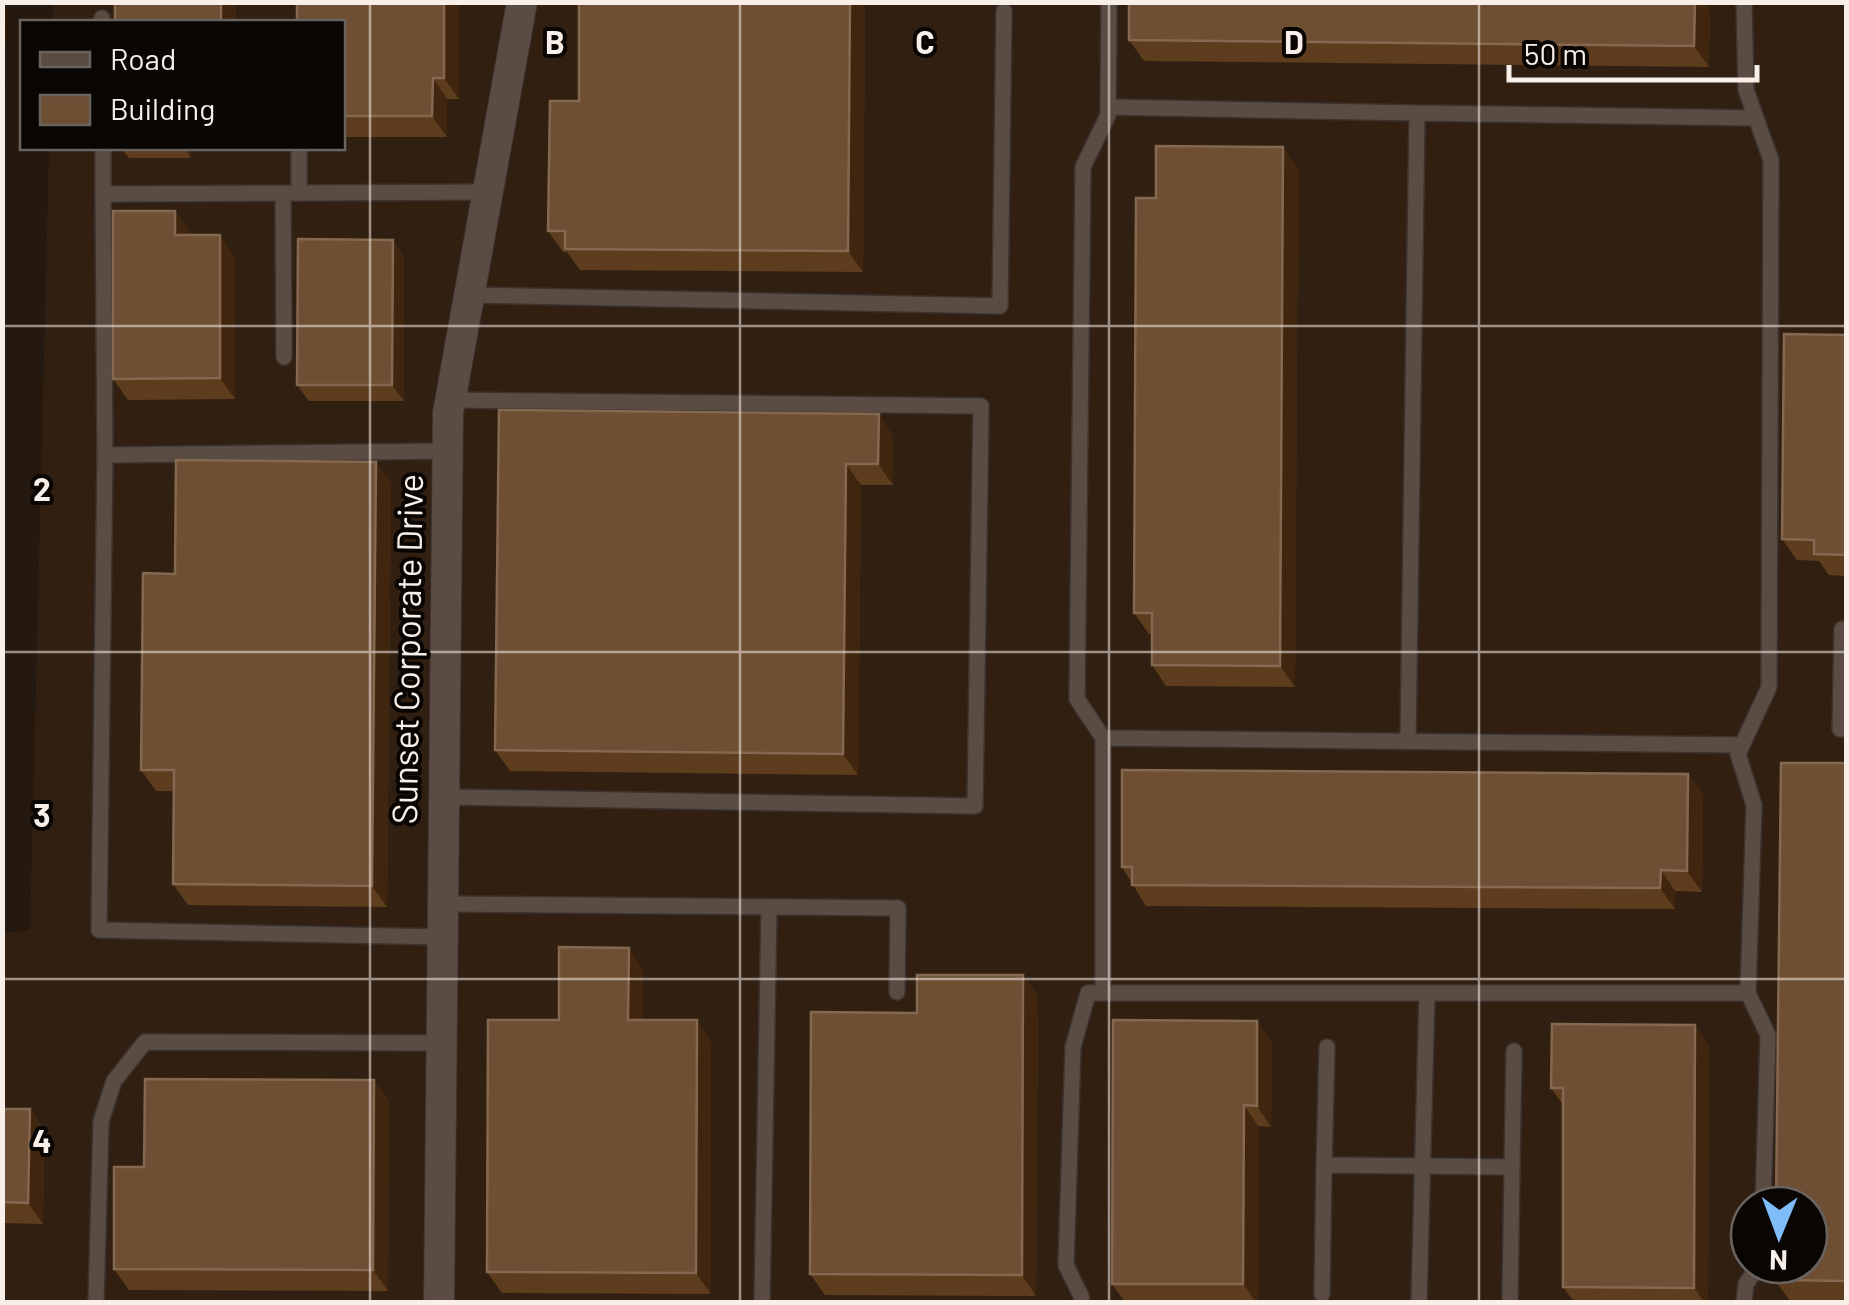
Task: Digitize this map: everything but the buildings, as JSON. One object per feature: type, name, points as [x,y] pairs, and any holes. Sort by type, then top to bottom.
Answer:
[{"type":"street","name":"Sunset Corporate Drive","points":[[439,1302],[448,414],[522,2]]},
{"type":"lane","points":[[1103,993],[1103,738],[1077,700],[1083,167],[1108,115],[1109,2]]},
{"type":"lane","points":[[1744,2],[1746,90],[1772,160],[1770,687],[1738,754],[1754,805],[1748,993],[1768,1035],[1764,1185]]},
{"type":"lane","points":[[470,295],[1000,306],[1004,11]]},
{"type":"lane","points":[[1108,107],[1756,118]]},
{"type":"lane","points":[[1408,742],[1416,113]]},
{"type":"lane","points":[[103,150],[105,456],[99,930],[443,938]]},
{"type":"lane","points":[[284,356],[291,193],[299,150]]},
{"type":"lane","points":[[103,194],[488,192]]},
{"type":"lane","points":[[444,797],[975,806],[981,406],[451,400]]},
{"type":"lane","points":[[105,456],[448,451]]},
{"type":"lane","points":[[1846,629],[1842,629],[1840,729],[1846,730]]},
{"type":"lane","points":[[1103,738],[1742,745]]},
{"type":"lane","points":[[443,904],[898,908],[897,992]]},
{"type":"lane","points":[[762,1302],[769,907]]},
{"type":"lane","points":[[1082,1302],[1066,1265],[1073,1046],[1088,993],[1748,993]]},
{"type":"lane","points":[[1419,1302],[1427,993]]},
{"type":"lane","points":[[96,1302],[101,1120],[114,1080],[144,1042],[442,1043]]},
{"type":"lane","points":[[1322,1294],[1328,1047]]},
{"type":"lane","points":[[1510,1300],[1514,1051]]},
{"type":"lane","points":[[1324,1165],[1512,1167]]},
{"type":"shaded area","points":[[53,3],[1846,3],[1846,1302],[3,1302],[2,933],[30,930],[49,150],[345,150],[345,20],[52,20]]}]
